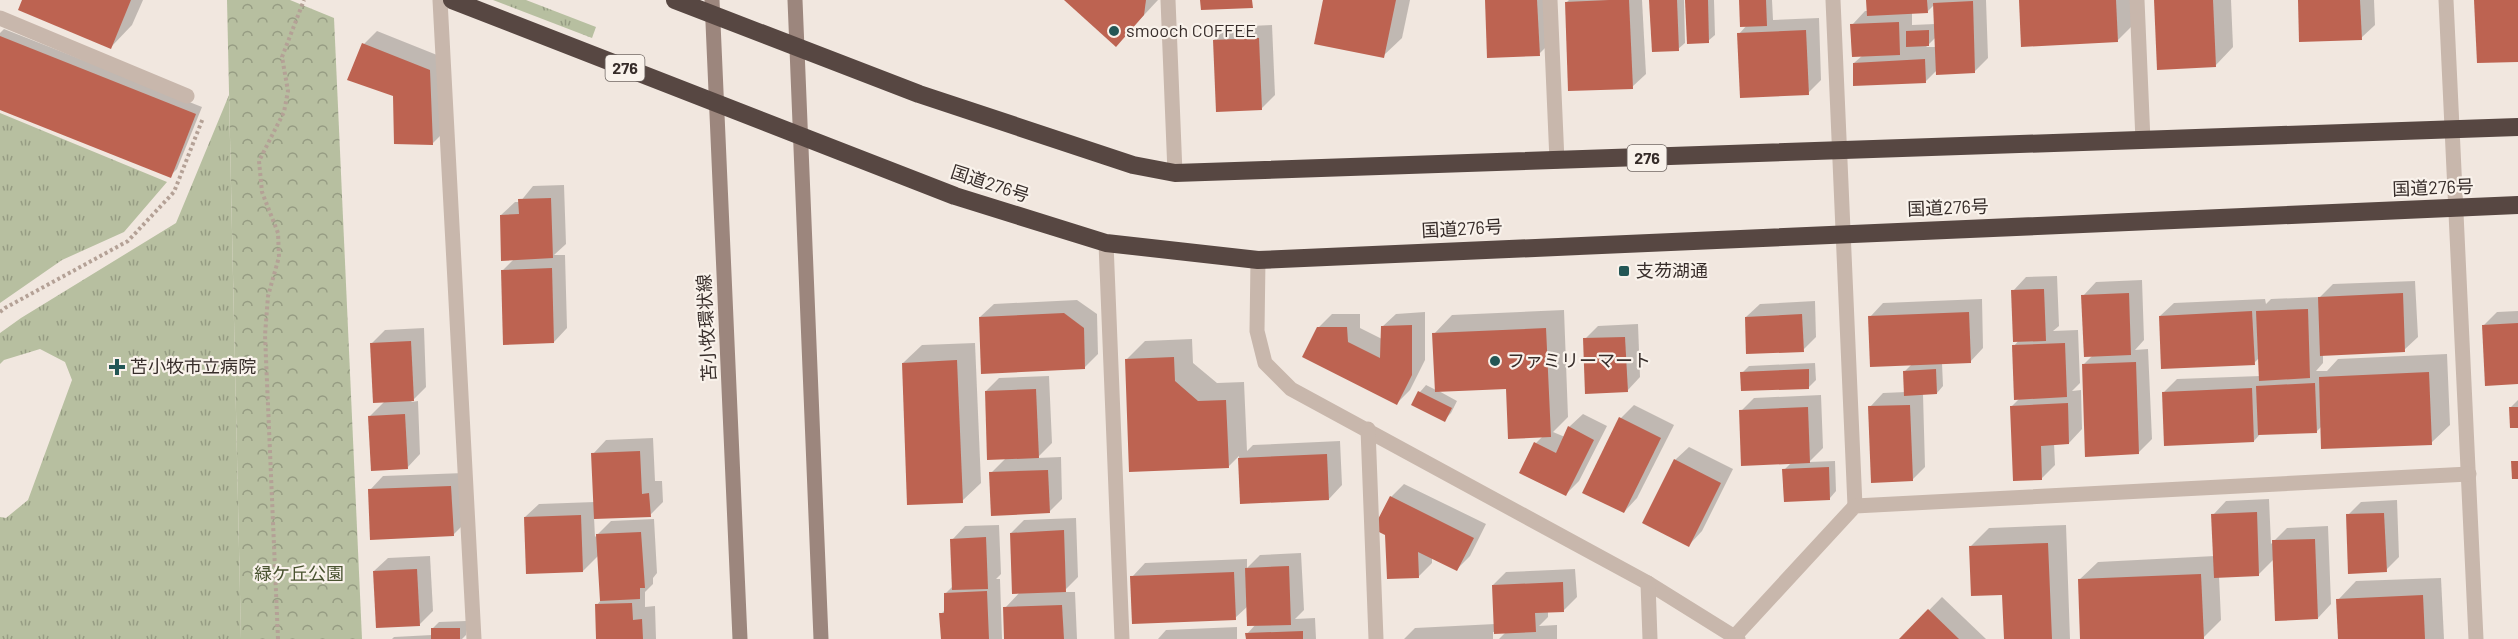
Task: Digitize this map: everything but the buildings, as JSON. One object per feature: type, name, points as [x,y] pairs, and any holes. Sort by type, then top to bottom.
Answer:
[{"type":"highway","name":"国道276号","points":[[452,0],[955,196],[1106,243],[1258,260],[2518,205]]},
{"type":"highway","name":"276","points":[[675,0],[712,7],[797,47],[919,94],[1134,165],[1175,173],[2518,128]]},
{"type":"main road","points":[[795,0],[821,639]]},
{"type":"main road","name":"苫小牧環状線","points":[[712,7],[740,639]]},
{"type":"street","points":[[440,0],[474,639]]},
{"type":"street","points":[[1168,0],[1175,173]]},
{"type":"street","points":[[1550,0],[1557,161]]},
{"type":"street","points":[[1258,260],[1257,331],[1264,363],[1291,389],[1648,583],[1736,638],[1855,506],[1833,0]]},
{"type":"street","points":[[2137,0],[2143,141]]},
{"type":"street","points":[[2446,0],[2476,639]]},
{"type":"street","points":[[0,18],[187,96]]},
{"type":"street","points":[[1106,243],[1122,639]]},
{"type":"street","points":[[1368,429],[1376,639]]},
{"type":"street","points":[[1855,506],[2469,474]]},
{"type":"street","points":[[1648,583],[1650,639]]},
{"type":"path","points":[[278,639],[266,335],[268,296],[279,257],[278,233],[262,192],[259,161],[284,112],[288,91],[282,57],[303,0]]},
{"type":"path","points":[[0,312],[128,241],[174,192],[206,113],[187,96]]},
{"type":"green space","name":"緑ケ丘公園","points":[[227,0],[290,0],[334,18],[362,639],[241,639]]},
{"type":"green space","points":[[493,0],[526,0],[596,27],[592,38]]},
{"type":"green space","points":[[229,95],[241,639],[0,639],[0,517],[6,518],[28,500],[72,380],[65,362],[40,349],[4,360],[0,364],[0,333],[176,223]]},
{"type":"green space","points":[[0,113],[167,182],[124,232],[62,260],[0,303]]},
{"type":"place","name":"smooch COFFEE","points":[[1114,31]]},
{"type":"place","name":"支芴湖通","points":[[1624,271]]},
{"type":"place","name":"ファミリーマート","points":[[1495,361]]},
{"type":"place","name":"苫小牧市立病院","points":[[117,367]]}]
